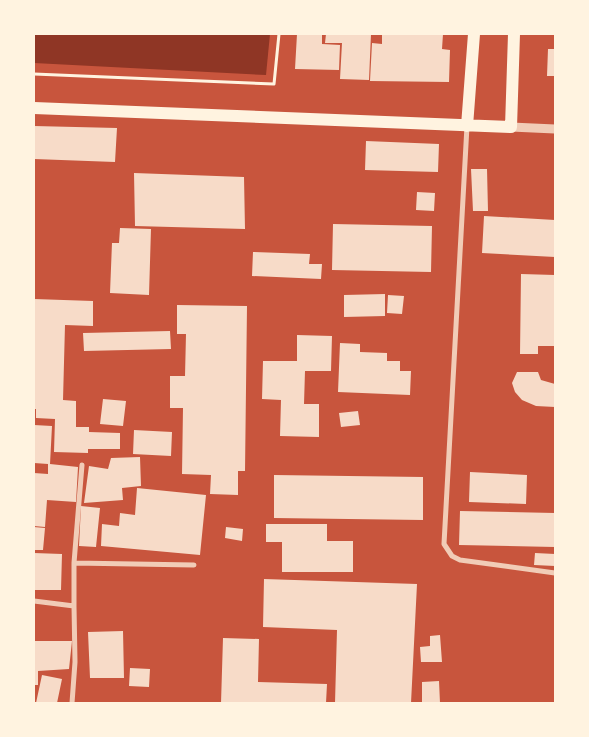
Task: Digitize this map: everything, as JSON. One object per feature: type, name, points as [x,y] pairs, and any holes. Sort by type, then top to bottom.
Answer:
[{"type":"main road","points":[[467,126],[474,34]]},
{"type":"main road","points":[[34,108],[511,128],[514,34]]},
{"type":"street","points":[[467,126],[444,544],[452,556],[460,560],[555,573]]},
{"type":"street","points":[[511,128],[555,129]]},
{"type":"street","points":[[72,703],[75,662],[74,564],[82,464]]},
{"type":"street","points":[[74,564],[194,565]]},
{"type":"street","points":[[34,601],[74,606]]},
{"type":"path","points":[[34,74],[274,84],[278,34]]},
{"type":"shaded area","points":[[34,34],[270,34],[266,75],[34,63]]},
{"type":"building","points":[[297,34],[322,34],[322,44],[340,45],[339,70],[295,69]]},
{"type":"building","points":[[326,34],[371,34],[369,80],[340,79],[342,43],[325,43]]},
{"type":"building","points":[[382,34],[443,34],[442,49],[450,50],[449,82],[370,81],[372,43],[382,44]]},
{"type":"building","points":[[548,49],[555,49],[555,76],[547,76]]},
{"type":"building","points":[[34,126],[117,128],[115,162],[34,159]]},
{"type":"building","points":[[366,141],[439,144],[438,172],[365,170]]},
{"type":"building","points":[[471,169],[487,169],[488,211],[473,211]]},
{"type":"building","points":[[134,173],[244,177],[245,229],[135,226]]},
{"type":"building","points":[[417,192],[435,193],[434,211],[416,210]]},
{"type":"building","points":[[484,216],[555,220],[555,257],[482,253]]},
{"type":"building","points":[[333,224],[432,226],[431,272],[332,270]]},
{"type":"building","points":[[120,228],[151,229],[149,295],[110,293],[112,243],[119,243]]},
{"type":"building","points":[[253,252],[310,254],[309,264],[322,264],[321,279],[252,276]]},
{"type":"building","points":[[521,274],[555,275],[555,346],[538,346],[538,354],[520,354]]},
{"type":"building","points":[[385,294],[385,316],[344,317],[344,295]]},
{"type":"building","points":[[388,295],[404,296],[402,314],[387,313]]},
{"type":"building","points":[[34,299],[93,301],[93,326],[65,325],[63,400],[76,401],[76,427],[89,427],[89,432],[120,433],[120,449],[88,449],[88,453],[54,452],[55,419],[36,418],[36,409],[34,409]]},
{"type":"building","points":[[177,305],[247,306],[245,471],[238,471],[238,495],[210,494],[211,475],[182,474],[183,408],[170,408],[170,376],[185,376],[186,334],[177,334]]},
{"type":"building","points":[[170,331],[171,349],[84,351],[83,333]]},
{"type":"building","points":[[297,335],[332,336],[331,371],[305,371],[304,404],[319,404],[319,437],[280,436],[281,400],[262,399],[263,361],[297,361]]},
{"type":"building","points":[[340,343],[360,344],[360,352],[387,353],[387,361],[400,361],[400,371],[411,371],[410,395],[338,392]]},
{"type":"building","points":[[517,372],[538,372],[541,380],[555,384],[555,407],[536,406],[522,400],[515,392],[512,383]]},
{"type":"building","points":[[103,399],[126,401],[123,426],[100,424]]},
{"type":"building","points":[[358,411],[360,425],[341,427],[339,413]]},
{"type":"building","points":[[34,425],[52,426],[50,464],[78,467],[76,502],[47,500],[45,527],[34,526],[34,473],[48,474],[48,464],[34,463]]},
{"type":"building","points":[[134,430],[172,432],[171,456],[133,454]]},
{"type":"building","points":[[140,457],[141,486],[122,488],[123,500],[84,503],[89,466],[108,469],[111,458]]},
{"type":"building","points":[[470,472],[527,475],[526,504],[469,502]]},
{"type":"building","points":[[274,475],[423,477],[423,520],[274,518]]},
{"type":"building","points":[[137,488],[206,495],[200,555],[101,546],[102,524],[119,526],[120,513],[135,515]]},
{"type":"building","points":[[81,506],[100,508],[96,547],[79,546]]},
{"type":"building","points":[[460,511],[555,513],[555,547],[459,545]]},
{"type":"building","points":[[266,524],[327,524],[327,541],[353,541],[353,572],[282,572],[282,542],[266,542]]},
{"type":"building","points":[[34,527],[45,528],[43,550],[34,550]]},
{"type":"building","points":[[226,527],[243,529],[242,541],[225,538]]},
{"type":"building","points":[[34,553],[62,554],[61,590],[34,590]]},
{"type":"building","points":[[535,553],[555,554],[555,566],[534,565]]},
{"type":"building","points":[[264,579],[417,584],[411,703],[335,703],[337,630],[263,627]]},
{"type":"building","points":[[123,631],[124,678],[90,678],[88,632]]},
{"type":"building","points":[[440,635],[442,662],[421,662],[420,647],[430,646],[430,636]]},
{"type":"building","points":[[223,638],[259,639],[258,682],[327,684],[326,703],[221,703]]},
{"type":"building","points":[[34,641],[72,641],[69,669],[38,671],[38,685],[34,685]]},
{"type":"building","points":[[130,668],[150,669],[149,687],[129,686]]},
{"type":"building","points":[[42,675],[62,679],[57,703],[36,703]]},
{"type":"building","points":[[439,681],[440,703],[422,703],[422,682]]}]
